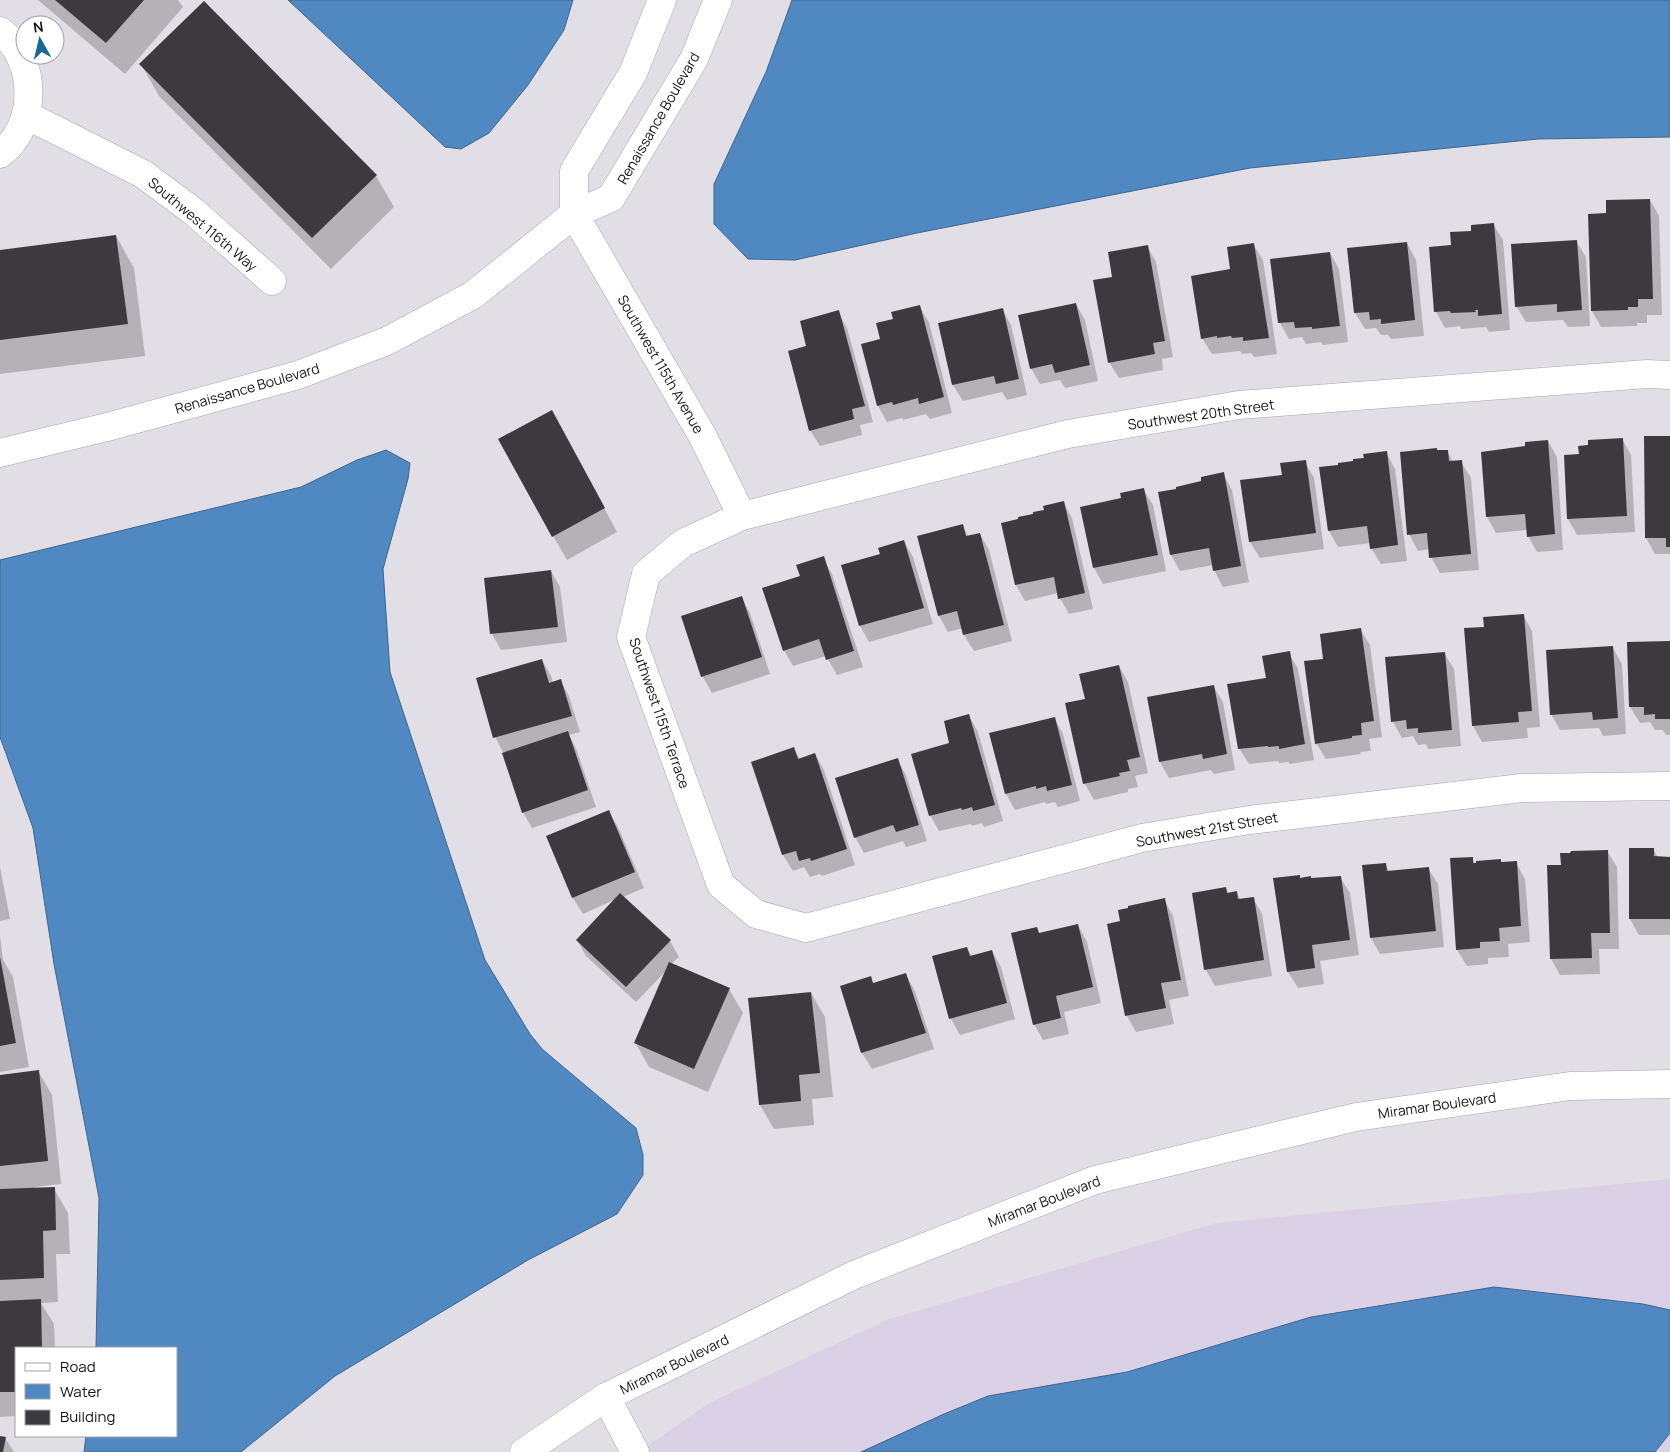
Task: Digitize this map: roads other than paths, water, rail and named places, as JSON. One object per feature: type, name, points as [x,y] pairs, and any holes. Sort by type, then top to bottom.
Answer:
[{"type":"street","points":[[574,214],[574,171],[633,73],[662,0]]},
{"type":"street","name":"Renaissance Boulevard","points":[[0,452],[107,427],[298,376],[387,340],[473,295],[574,214],[611,198],[694,59],[718,0]]},
{"type":"street","points":[[0,32],[6,36],[19,53],[26,74],[29,96],[26,115],[20,133],[9,148],[0,154]]},
{"type":"street","name":"Southwest 116th Way","points":[[26,115],[143,174],[194,212],[272,281]]},
{"type":"street","name":"Southwest 115th Avenue","points":[[574,214],[702,435],[742,516]]},
{"type":"street","name":"Southwest 20th Street","points":[[742,516],[1068,434],[1239,406],[1647,374],[1670,375]]},
{"type":"street","name":"Southwest 115th Terrace","points":[[742,516],[683,543],[646,574],[631,637],[721,885],[756,914]]},
{"type":"street","name":"Southwest 21st Street","points":[[756,914],[806,928],[1142,838],[1248,820],[1522,788],[1670,786]]},
{"type":"street","name":"Miramar Boulevard","points":[[524,1452],[606,1397],[854,1275],[1095,1180],[1356,1117],[1570,1086],[1670,1084]]},
{"type":"street","points":[[606,1397],[635,1452]]},
{"type":"water","points":[[288,0],[573,0],[564,30],[528,85],[489,133],[461,149],[445,147]]},
{"type":"water","points":[[792,0],[1670,0],[1670,137],[1538,139],[1250,168],[917,233],[795,260],[748,259],[714,224],[714,184],[766,72]]},
{"type":"water","points":[[386,450],[410,463],[408,479],[383,569],[390,672],[485,960],[530,1034],[542,1049],[636,1128],[643,1155],[643,1175],[617,1214],[528,1260],[335,1376],[241,1452],[84,1452],[86,1437],[178,1437],[178,1347],[96,1347],[99,1198],[54,964],[33,828],[0,737],[0,560],[301,487],[357,460]]},
{"type":"water","points":[[1494,1287],[1643,1304],[1670,1310],[1670,1433],[1655,1452],[861,1452],[988,1396],[1127,1372],[1311,1317]]}]
